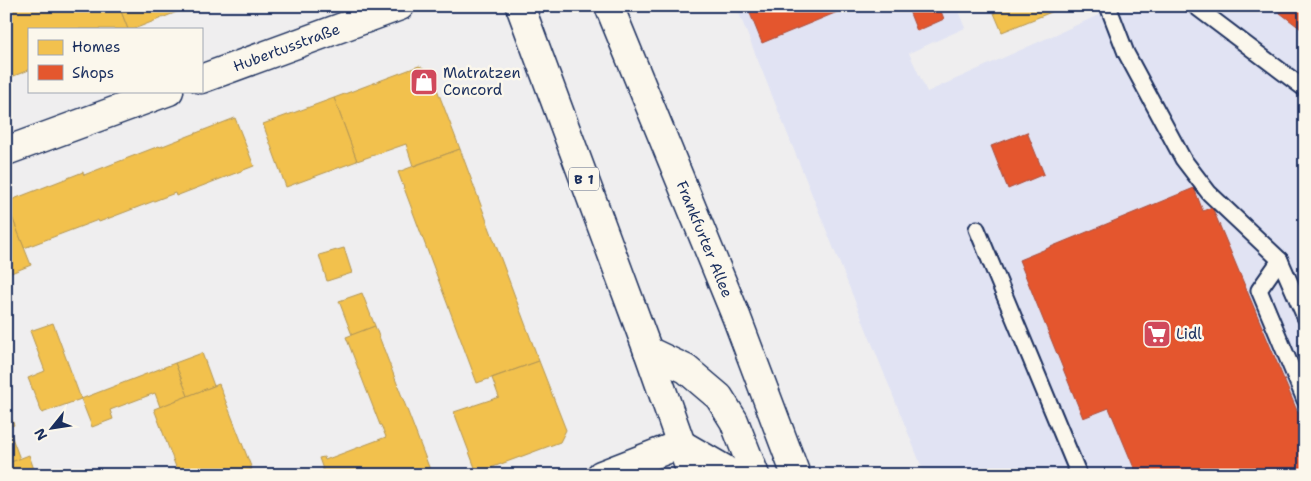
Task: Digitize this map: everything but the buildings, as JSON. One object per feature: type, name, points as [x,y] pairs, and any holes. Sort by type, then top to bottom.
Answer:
[{"type":"main road","name":"Hubertusstraße","points":[[202,79],[400,6]]},
{"type":"main road","name":"B 1","points":[[520,6],[692,475]]},
{"type":"main road","name":"Frankfurter Allee","points":[[609,6],[736,316],[796,475]]},
{"type":"main road","points":[[6,151],[166,92]]},
{"type":"main road","points":[[648,351],[686,370],[719,397],[734,421],[755,475]]},
{"type":"main road","points":[[602,475],[681,444],[724,469],[727,475]]},
{"type":"lane","points":[[1108,6],[1126,52],[1183,158],[1209,193],[1280,260],[1305,317]]},
{"type":"lane","points":[[1195,6],[1305,89]]},
{"type":"lane","points":[[977,229],[1078,475]]},
{"type":"lane","points":[[1280,260],[1259,290],[1305,400]]},
{"type":"shaded area","points":[[736,6],[956,6],[965,28],[909,53],[927,92],[1119,6],[1305,6],[1305,475],[925,475]]},
{"type":"place","name":"Matratzen Concord","points":[[424,82]]},
{"type":"place","name":"Lidl","points":[[1157,334]]}]
